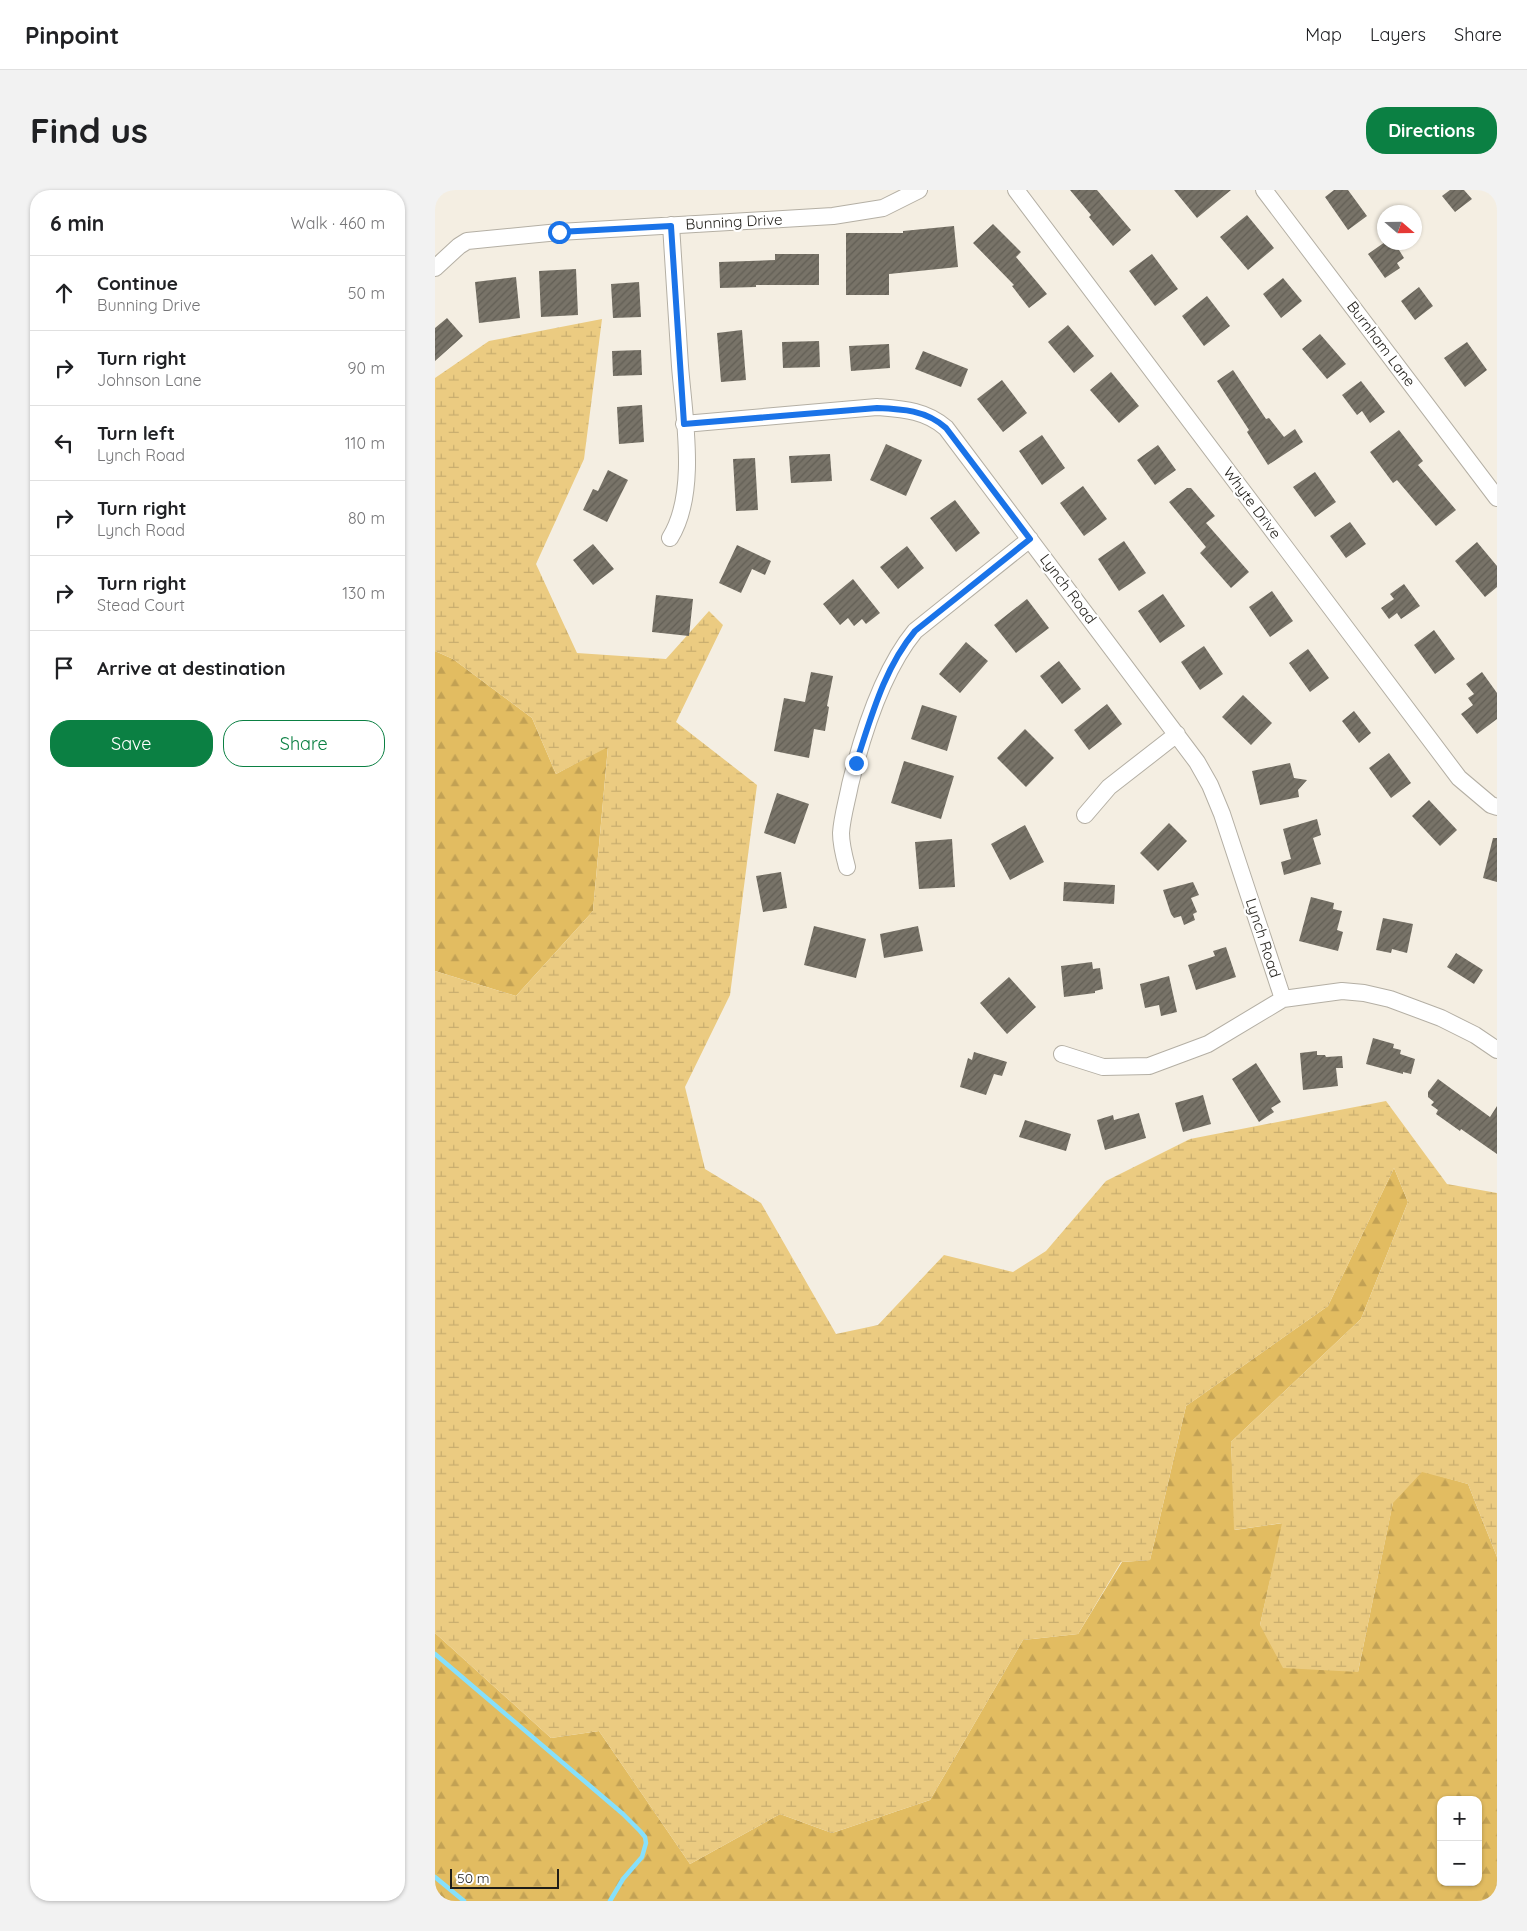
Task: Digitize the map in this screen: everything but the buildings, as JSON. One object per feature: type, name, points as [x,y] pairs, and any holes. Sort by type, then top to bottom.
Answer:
[{"type":"street","name":"Bunning Drive","points":[[435,268],[467,241],[559,232],[833,216],[883,208],[919,190]]},
{"type":"street","name":"Whyte Drive","points":[[1015,190],[1459,778],[1497,807]]},
{"type":"street","name":"Burnham Lane","points":[[1264,190],[1497,498]]},
{"type":"street","points":[[670,538],[677,526],[684,501],[687,461],[671,226]]},
{"type":"street","name":"Lynch Road","points":[[684,424],[877,408],[903,409],[922,413],[938,420],[946,428],[1197,762],[1223,814],[1283,999]]},
{"type":"street","points":[[847,867],[841,834],[844,811],[856,763],[877,700],[904,645],[915,631],[1030,539]]},
{"type":"street","points":[[1085,815],[1109,787],[1177,734]]},
{"type":"street","points":[[1062,1054],[1103,1067],[1149,1066],[1208,1044],[1283,999],[1342,991],[1390,998],[1441,1018],[1475,1035],[1497,1050]]},
{"type":"green space","points":[[602,319],[584,459],[536,564],[577,653],[666,659],[709,611],[723,625],[676,722],[757,785],[730,995],[685,1087],[705,1169],[761,1203],[836,1334],[878,1325],[944,1255],[1013,1272],[1046,1251],[1106,1181],[1190,1139],[1386,1101],[1447,1184],[1497,1193],[1497,1557],[1468,1484],[1422,1472],[1393,1503],[1358,1672],[1283,1668],[1260,1625],[1282,1523],[1234,1530],[1231,1442],[1361,1319],[1408,1202],[1394,1168],[1328,1306],[1186,1406],[1150,1560],[1121,1562],[1078,1634],[1023,1640],[930,1800],[832,1833],[780,1814],[690,1864],[599,1731],[551,1738],[435,1633],[435,971],[516,996],[593,911],[608,747],[556,774],[532,718],[453,659],[435,651],[435,378],[489,341]]},
{"type":"green space","points":[[435,651],[453,659],[532,718],[556,774],[608,746],[593,911],[516,996],[435,971]]},
{"type":"green space","points":[[1394,1168],[1408,1202],[1361,1319],[1231,1442],[1235,1530],[1283,1523],[1260,1625],[1358,1672],[1393,1502],[1422,1471],[1468,1484],[1497,1557],[1497,1901],[435,1901],[435,1633],[551,1738],[599,1731],[690,1864],[780,1814],[832,1833],[930,1800],[1023,1640],[1078,1634],[1122,1562],[1150,1560],[1186,1406],[1328,1306]]},
{"type":"waterway","points":[[435,1654],[623,1814],[645,1837],[646,1843],[642,1857],[623,1879],[610,1901]]},
{"type":"waterway","points":[[435,1877],[464,1901]]},
{"type":"route","points":[[559,232],[671,226],[684,424],[877,408],[903,409],[922,413],[938,420],[946,428],[1030,539],[915,631],[904,645],[877,700],[856,763]]}]
